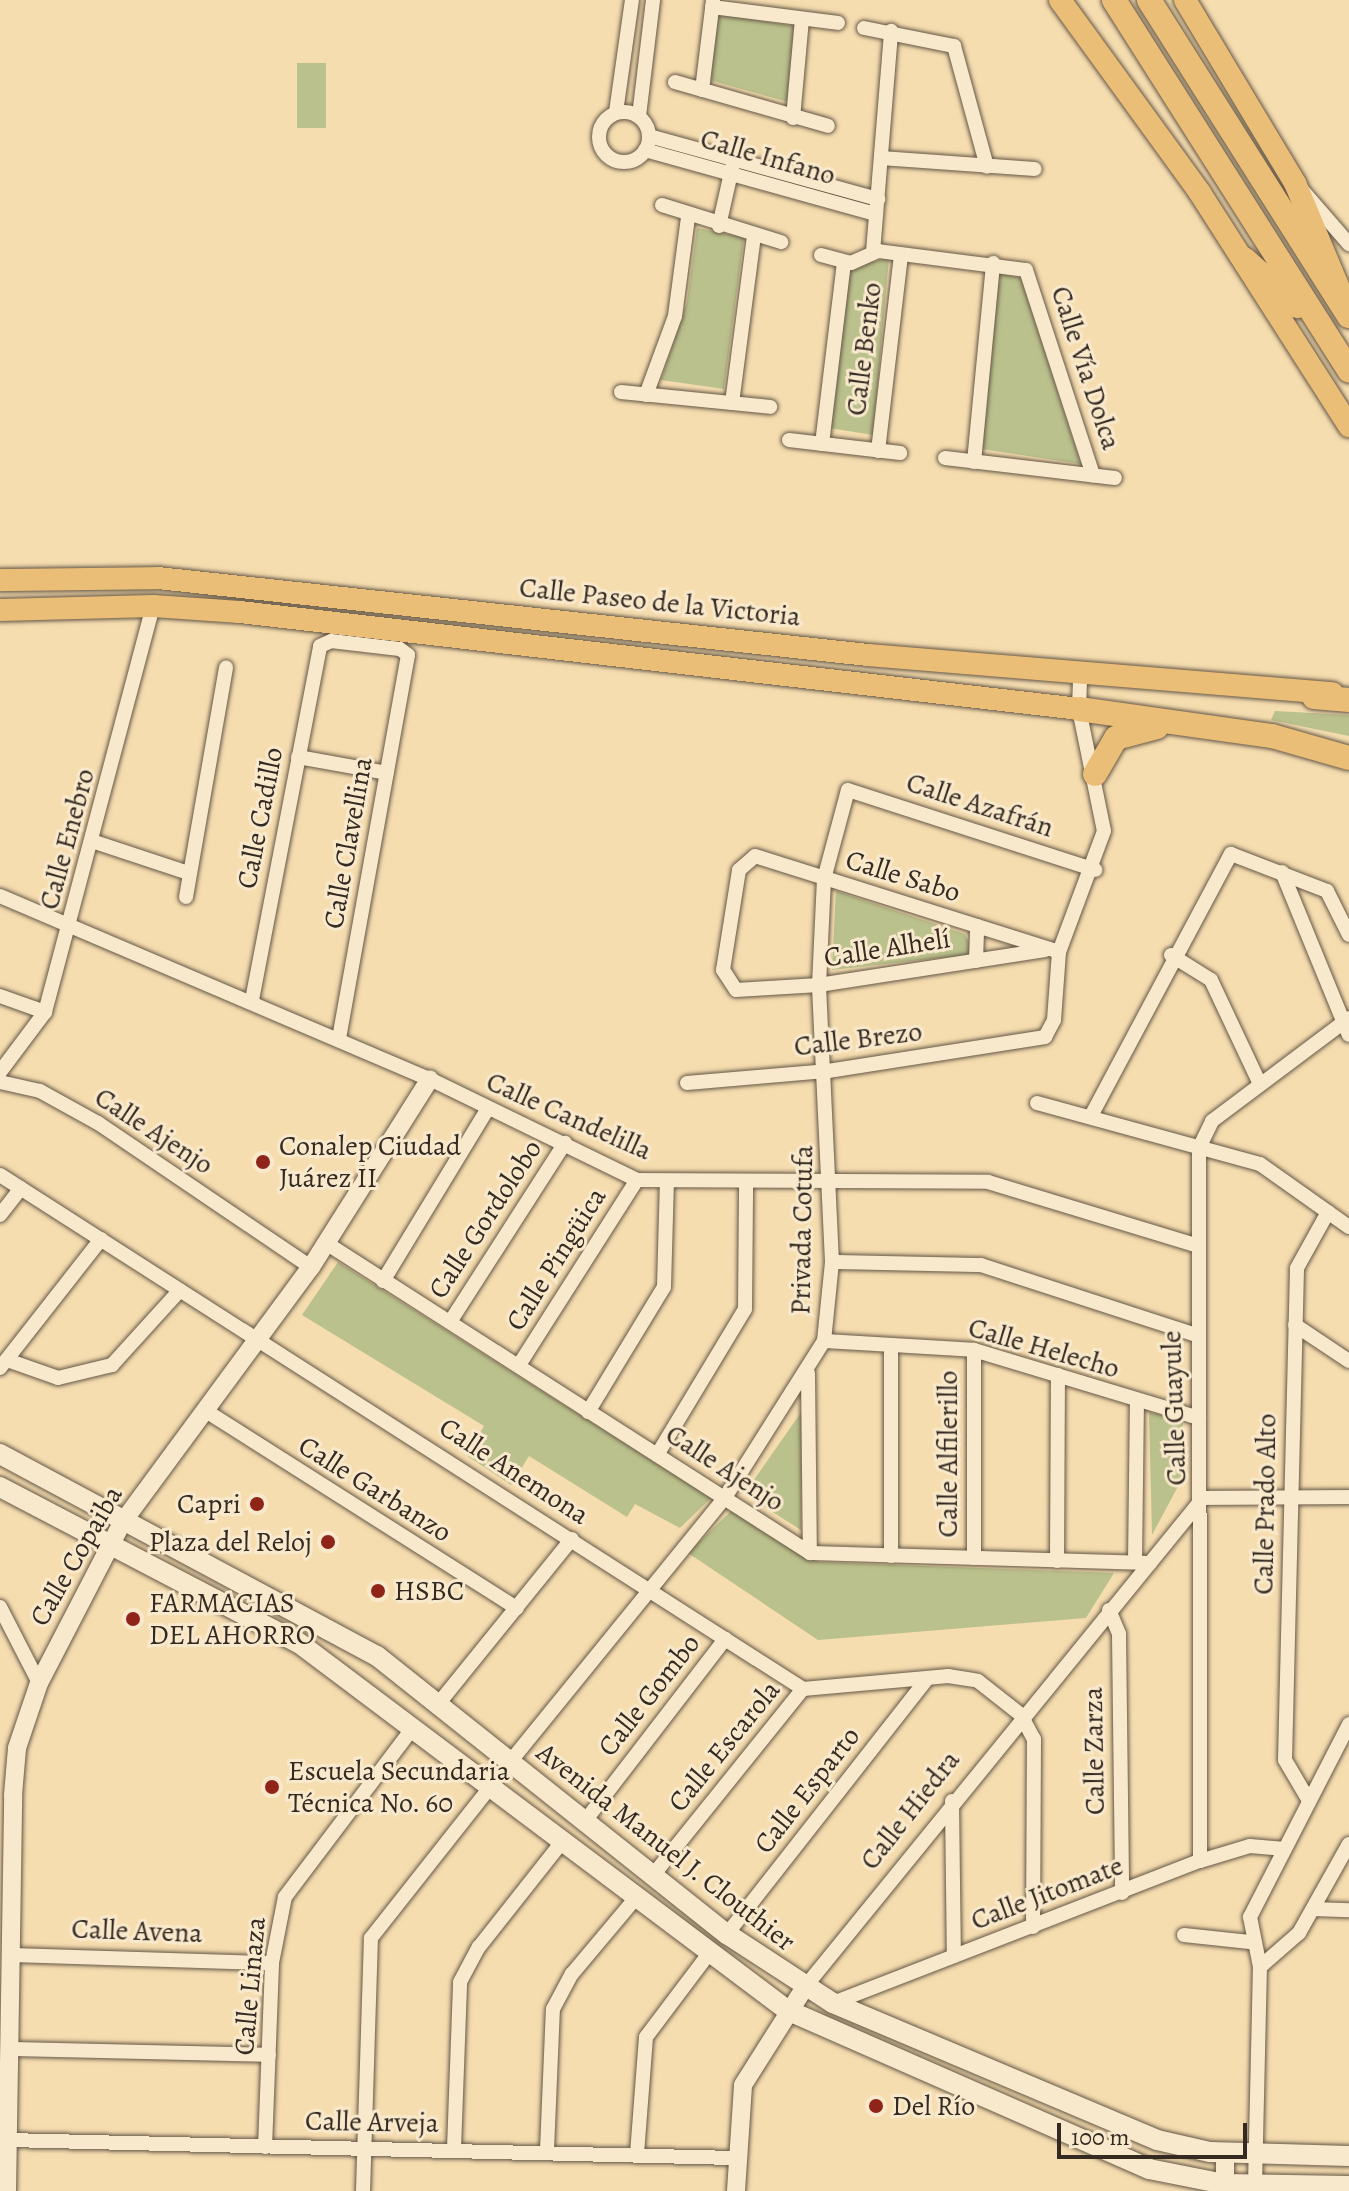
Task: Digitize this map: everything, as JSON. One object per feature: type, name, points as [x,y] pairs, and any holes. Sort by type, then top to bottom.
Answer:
[{"type":"highway","points":[[1114,0],[1349,371]]},
{"type":"highway","points":[[1149,0],[1349,315]]},
{"type":"highway","points":[[1244,259],[1317,323]]},
{"type":"highway","points":[[1314,697],[1349,700]]},
{"type":"highway","points":[[1079,709],[1191,722],[1349,758]]},
{"type":"highway","points":[[1095,774],[1125,732],[1191,722]]},
{"type":"main road","points":[[1060,0],[1244,259],[1349,426]]},
{"type":"main road","points":[[1185,0],[1295,183],[1349,315]]},
{"type":"main road","name":"Calle Paseo de la Victoria","points":[[0,580],[158,578],[1314,697]]},
{"type":"main road","name":"Calle Paseo de la Victoria","points":[[0,610],[153,606],[1079,709]]},
{"type":"main road","points":[[1314,697],[1349,688]]},
{"type":"main road","name":"Avenida Manuel J. Clouthier","points":[[0,1454],[122,1523],[313,1619],[439,1703],[727,1934],[833,2003],[1157,2140],[1225,2153],[1349,2156]]},
{"type":"main road","name":"Avenida Manuel J. Clouthier","points":[[0,1487],[299,1643],[492,1785],[707,1956],[787,2010],[1149,2169],[1225,2187],[1349,2186]]},
{"type":"main road","points":[[299,1643],[313,1619]]},
{"type":"street","points":[[632,0],[616,112],[601,124],[601,150],[623,162],[647,143],[639,116],[653,0]]},
{"type":"street","points":[[702,90],[713,4],[838,23]]},
{"type":"street","points":[[793,118],[802,19]]},
{"type":"street","points":[[864,28],[954,46],[987,167]]},
{"type":"street","points":[[873,252],[891,31]]},
{"type":"street","points":[[675,82],[828,126]]},
{"type":"street","points":[[616,112],[639,116]]},
{"type":"street","name":"Calle Infano","points":[[647,143],[878,199]]},
{"type":"street","points":[[881,158],[1035,169]]},
{"type":"street","points":[[719,226],[733,166]]},
{"type":"street","name":"Calle Infano","points":[[733,166],[876,214]]},
{"type":"street","points":[[1295,183],[1349,244]]},
{"type":"street","points":[[662,205],[688,217],[781,242]]},
{"type":"street","points":[[646,395],[675,316],[688,217]]},
{"type":"street","points":[[732,403],[754,235]]},
{"type":"street","points":[[821,255],[844,262],[873,252],[993,263],[974,462]]},
{"type":"street","name":"Calle Benko","points":[[878,451],[901,254]]},
{"type":"street","points":[[822,444],[844,262]]},
{"type":"street","name":"Calle Vía Dolca","points":[[993,263],[1030,276],[1093,475]]},
{"type":"street","points":[[621,392],[770,407]]},
{"type":"street","points":[[789,440],[900,453]]},
{"type":"street","name":"Calle Vía Dolca","points":[[945,458],[1115,478]]},
{"type":"street","name":"Calle Enebro","points":[[0,1072],[45,1012],[95,842],[153,606]]},
{"type":"street","name":"Calle Clavellina","points":[[320,646],[331,641],[408,655],[339,1040]]},
{"type":"street","name":"Calle Cadillo","points":[[252,1000],[320,646]]},
{"type":"street","points":[[186,897],[226,667]]},
{"type":"street","points":[[1052,951],[1095,870],[1104,831],[1095,774],[1079,709],[1080,673]]},
{"type":"street","points":[[298,757],[387,773]]},
{"type":"street","name":"Calle Azafrán","points":[[848,790],[1095,870]]},
{"type":"street","name":"Privada Cotufa","points":[[510,1762],[724,1499],[808,1372],[824,1341],[832,1262],[828,1071],[819,985],[824,879],[848,790]]},
{"type":"street","points":[[95,842],[189,873]]},
{"type":"street","points":[[1092,1114],[1171,955],[1231,854],[1332,894],[1349,935]]},
{"type":"street","name":"Calle Sabo","points":[[736,990],[723,970],[739,870],[755,856],[1052,951]]},
{"type":"street","points":[[1282,872],[1346,1019],[1349,1035]]},
{"type":"street","name":"Calle Candelilla","points":[[0,896],[72,922],[430,1079],[487,1110],[565,1143],[637,1180],[988,1182],[1198,1246]]},
{"type":"street","points":[[976,961],[977,926]]},
{"type":"street","name":"Calle Alhelí","points":[[736,990],[819,985],[1052,951]]},
{"type":"street","name":"Calle Brezo","points":[[687,1083],[828,1071],[1035,1041],[1054,1020],[1052,951]]},
{"type":"street","points":[[1171,955],[1211,980],[1260,1084]]},
{"type":"street","points":[[0,996],[45,1012]]},
{"type":"street","points":[[1199,1148],[1212,1121],[1346,1019]]},
{"type":"street","name":"Calle Copaiba","points":[[7,2191],[9,2049],[5,1956],[17,1748],[39,1683],[122,1523],[311,1267],[430,1079]]},
{"type":"street","name":"Calle Ajenjo","points":[[0,1082],[40,1091],[98,1123],[311,1267]]},
{"type":"street","points":[[1037,1103],[1092,1114],[1260,1164],[1349,1227]]},
{"type":"street","points":[[383,1281],[487,1110]]},
{"type":"street","name":"Calle Gordolobo","points":[[450,1322],[565,1143]]},
{"type":"street","name":"Calle Guayule","points":[[1199,1148],[1197,1335],[1203,1498],[1200,1861]]},
{"type":"street","name":"Calle Anemona","points":[[0,1175],[803,1689]]},
{"type":"street","name":"Calle Pingüica","points":[[519,1365],[637,1180]]},
{"type":"street","points":[[588,1412],[664,1287],[667,1181]]},
{"type":"street","points":[[657,1455],[745,1309],[746,1182]]},
{"type":"street","points":[[0,1215],[21,1188]]},
{"type":"street","name":"Calle Prado Alto","points":[[1308,1799],[1285,1760],[1295,1325],[1300,1252],[1328,1212]]},
{"type":"street","points":[[101,1239],[3,1364],[58,1378],[112,1365],[180,1290]]},
{"type":"street","name":"Calle Ajenjo","points":[[326,1243],[810,1553]]},
{"type":"street","points":[[832,1262],[981,1265],[1197,1335]]},
{"type":"street","points":[[1295,1325],[1349,1361]]},
{"type":"street","name":"Calle Helecho","points":[[824,1341],[974,1350],[1137,1402],[1199,1418]]},
{"type":"street","points":[[891,1345],[891,1556]]},
{"type":"street","name":"Calle Alfilerillo","points":[[974,1350],[974,1558]]},
{"type":"street","points":[[808,1372],[810,1553],[1142,1562],[1137,1402]]},
{"type":"street","points":[[1057,1561],[1058,1375]]},
{"type":"street","name":"Calle Garbanzo","points":[[206,1411],[517,1608]]},
{"type":"street","points":[[1203,1498],[1349,1497]]},
{"type":"street","name":"Calle Hiedra","points":[[736,2191],[743,2085],[787,2010],[1021,1715],[1109,1610],[1142,1562],[1203,1498]]},
{"type":"street","points":[[439,1703],[572,1539]]},
{"type":"street","points":[[0,1607],[39,1683]]},
{"type":"street","name":"Calle Zarza","points":[[1109,1610],[1119,1634],[1122,1893]]},
{"type":"street","name":"Calle Gombo","points":[[585,1821],[725,1639]]},
{"type":"street","points":[[803,1689],[928,1678],[978,1681],[1021,1715],[1034,1739],[1033,1927]]},
{"type":"street","name":"Calle Esparto","points":[[727,1934],[928,1678]]},
{"type":"street","name":"Calle Escarola","points":[[654,1874],[803,1689]]},
{"type":"street","points":[[1255,2185],[1260,1967],[1250,1942],[1250,1917],[1282,1849],[1349,1724]]},
{"type":"street","name":"Calle Linaza","points":[[265,2147],[272,1963],[285,1897],[413,1728]]},
{"type":"street","points":[[363,2191],[371,1938],[492,1785]]},
{"type":"street","points":[[952,1801],[954,1956]]},
{"type":"street","points":[[454,2149],[460,1982],[479,1947],[562,1842]]},
{"type":"street","points":[[1260,1967],[1290,1943],[1349,1844]]},
{"type":"street","name":"Calle Jitomate","points":[[833,2003],[1200,1861],[1250,1846],[1282,1849]]},
{"type":"street","points":[[547,2150],[553,2009],[572,1974],[635,1899]]},
{"type":"street","points":[[1313,1909],[1349,1910]]},
{"type":"street","points":[[1184,1935],[1250,1942]]},
{"type":"street","name":"Calle Avena","points":[[5,1956],[272,1963]]},
{"type":"street","points":[[637,2154],[646,2037],[707,1956]]},
{"type":"street","points":[[9,2049],[269,2055]]},
{"type":"street","name":"Calle Arveja","points":[[8,2140],[547,2150],[736,2158]]},
{"type":"street","points":[[1225,2153],[1225,2187]]},
{"type":"green space","points":[[719,14],[794,26],[788,102],[709,80]]},
{"type":"green space","points":[[297,63],[326,63],[326,128],[297,128]]},
{"type":"green space","points":[[697,228],[744,237],[724,389],[661,380],[687,302]]},
{"type":"green space","points":[[889,258],[873,435],[829,428],[850,267]]},
{"type":"green space","points":[[997,273],[1021,278],[1081,464],[981,449]]},
{"type":"green space","points":[[1275,711],[1349,715],[1349,736],[1271,720]]},
{"type":"green space","points":[[836,891],[965,934],[972,949],[967,955],[832,970]]},
{"type":"green space","points":[[338,1262],[711,1498],[680,1528],[635,1504],[627,1517],[529,1456],[511,1485],[466,1455],[484,1426],[302,1315]]},
{"type":"green space","points":[[802,1411],[801,1530],[744,1494]]},
{"type":"green space","points":[[1149,1412],[1183,1421],[1183,1477],[1152,1535]]},
{"type":"green space","points":[[732,1510],[819,1562],[1114,1573],[1086,1618],[818,1640],[688,1553]]},
{"type":"place","name":"Conalep Ciudad Juárez II","points":[[263,1162]]},
{"type":"place","name":"Capri","points":[[257,1504]]},
{"type":"place","name":"Plaza del Reloj","points":[[328,1542]]},
{"type":"place","name":"HSBC","points":[[378,1591]]},
{"type":"place","name":"FARMACIAS DEL AHORRO","points":[[133,1619]]},
{"type":"place","name":"Escuela Secundaria Técnica No. 60","points":[[272,1787]]},
{"type":"place","name":"Del Río","points":[[876,2106]]}]
